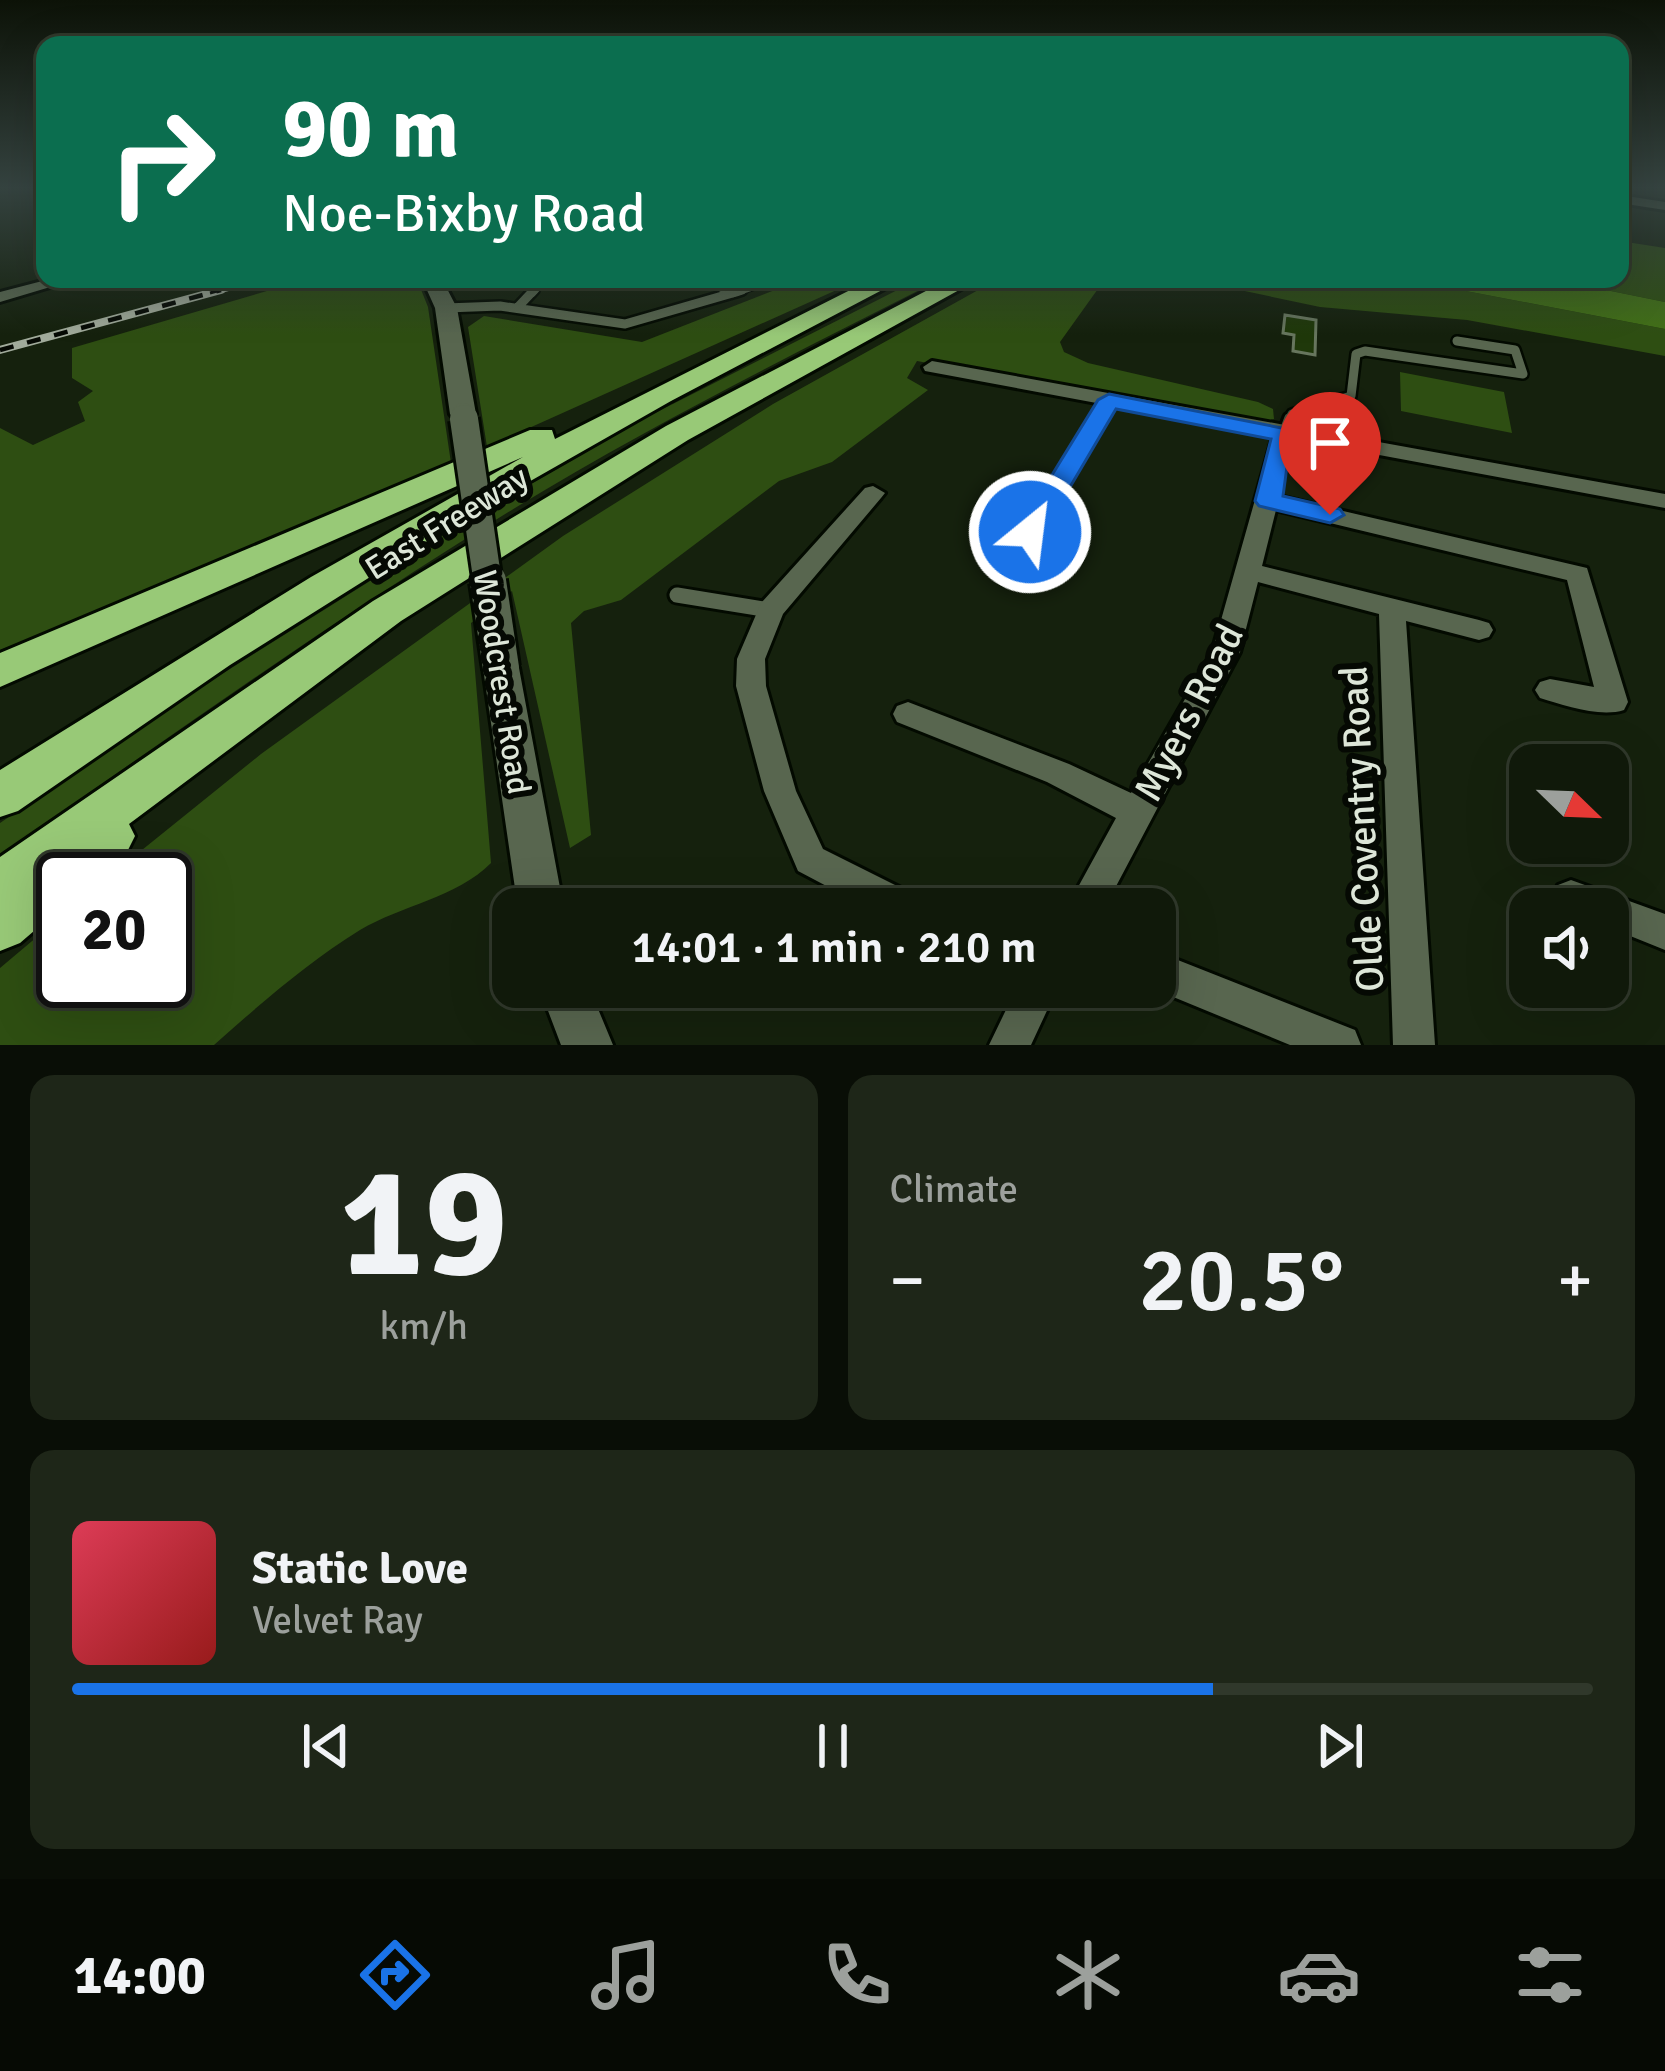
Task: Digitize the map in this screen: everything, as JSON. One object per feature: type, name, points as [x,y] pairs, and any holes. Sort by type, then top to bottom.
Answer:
[{"type":"highway","name":"East Freeway","points":[[0,796],[341,577],[721,360],[872,288]]},
{"type":"highway","name":"East Freeway","points":[[0,888],[387,611],[750,392],[950,288]]},
{"type":"highway","points":[[0,671],[721,360]]},
{"type":"highway","points":[[0,924],[403,614],[595,483]]},
{"type":"street","points":[[0,296],[36,287]]},
{"type":"street","name":"Woodcrest Road","points":[[436,288],[446,309],[538,888]]},
{"type":"street","points":[[932,367],[1665,501]]},
{"type":"street","name":"Myers Road","points":[[1096,888],[1210,687],[1252,572],[1284,435]]},
{"type":"street","points":[[862,888],[820,868],[803,849],[780,791],[751,686],[752,659],[771,610],[873,493]]},
{"type":"street","points":[[1269,501],[1578,574],[1613,702],[1604,705],[1550,690]]},
{"type":"street","points":[[1252,572],[1479,630]]},
{"type":"street","name":"Olde Coventry Road","points":[[1392,608],[1414,1045]]},
{"type":"street","points":[[908,714],[1058,773],[1138,813]]},
{"type":"street","points":[[1629,918],[1665,932]]},
{"type":"street","points":[[1176,979],[1340,1045]]},
{"type":"street","points":[[572,1008],[587,1045]]},
{"type":"street","points":[[1010,1045],[1028,1008]]},
{"type":"lane","points":[[517,308],[536,288]]},
{"type":"lane","points":[[726,288],[736,292]]},
{"type":"lane","points":[[446,309],[517,308],[625,324],[748,288]]},
{"type":"lane","points":[[1284,435],[1292,414],[1351,396],[1356,354],[1382,352],[1523,374],[1512,334]]},
{"type":"lane","points":[[1457,340],[1515,350]]},
{"type":"lane","points":[[1030,532],[1109,400]]},
{"type":"lane","points":[[677,595],[771,610]]},
{"type":"shaded area","points":[[1629,242],[1665,248],[1665,302],[1596,288],[1629,288]]},
{"type":"shaded area","points":[[277,288],[420,288],[428,307],[451,463],[312,528],[0,650],[0,428],[33,445],[85,421],[78,402],[93,391],[72,378],[72,348]]},
{"type":"shaded area","points":[[780,288],[841,288],[487,447],[468,327],[484,316],[642,342]]},
{"type":"shaded area","points":[[901,288],[923,288],[672,418],[515,508],[319,634],[0,856],[0,823],[198,689],[456,527],[649,416]]},
{"type":"shaded area","points":[[982,288],[1099,288],[1060,342],[1064,352],[1088,363],[1273,409],[1274,419],[1256,424],[917,361],[907,378],[928,390],[832,462],[779,481],[621,600],[584,611],[571,623],[591,835],[570,848],[512,591],[471,623],[491,863],[462,885],[376,921],[340,943],[214,1045],[0,1045],[0,968],[36,938],[36,1008],[192,1008],[192,852],[139,852],[261,754],[563,536],[773,404]]},
{"type":"shaded area","points":[[1230,288],[1450,288],[1665,329],[1665,356],[1467,320],[1320,307]]},
{"type":"shaded area","points":[[1450,288],[1596,288],[1665,302],[1665,329]]},
{"type":"shaded area","points":[[1400,372],[1504,392],[1512,433],[1401,411]]},
{"type":"building","points":[[1285,315],[1316,320],[1315,355],[1293,351],[1294,335],[1283,333]]},
{"type":"railway","points":[[214,292],[228,288]]},
{"type":"railway","points":[[214,292],[221,290]]},
{"type":"railway","points":[[0,350],[214,292]]},
{"type":"railway","points":[[210,293],[214,292]]},
{"type":"route","points":[[1030,532],[1109,400],[1284,435],[1269,501],[1330,515]]}]
